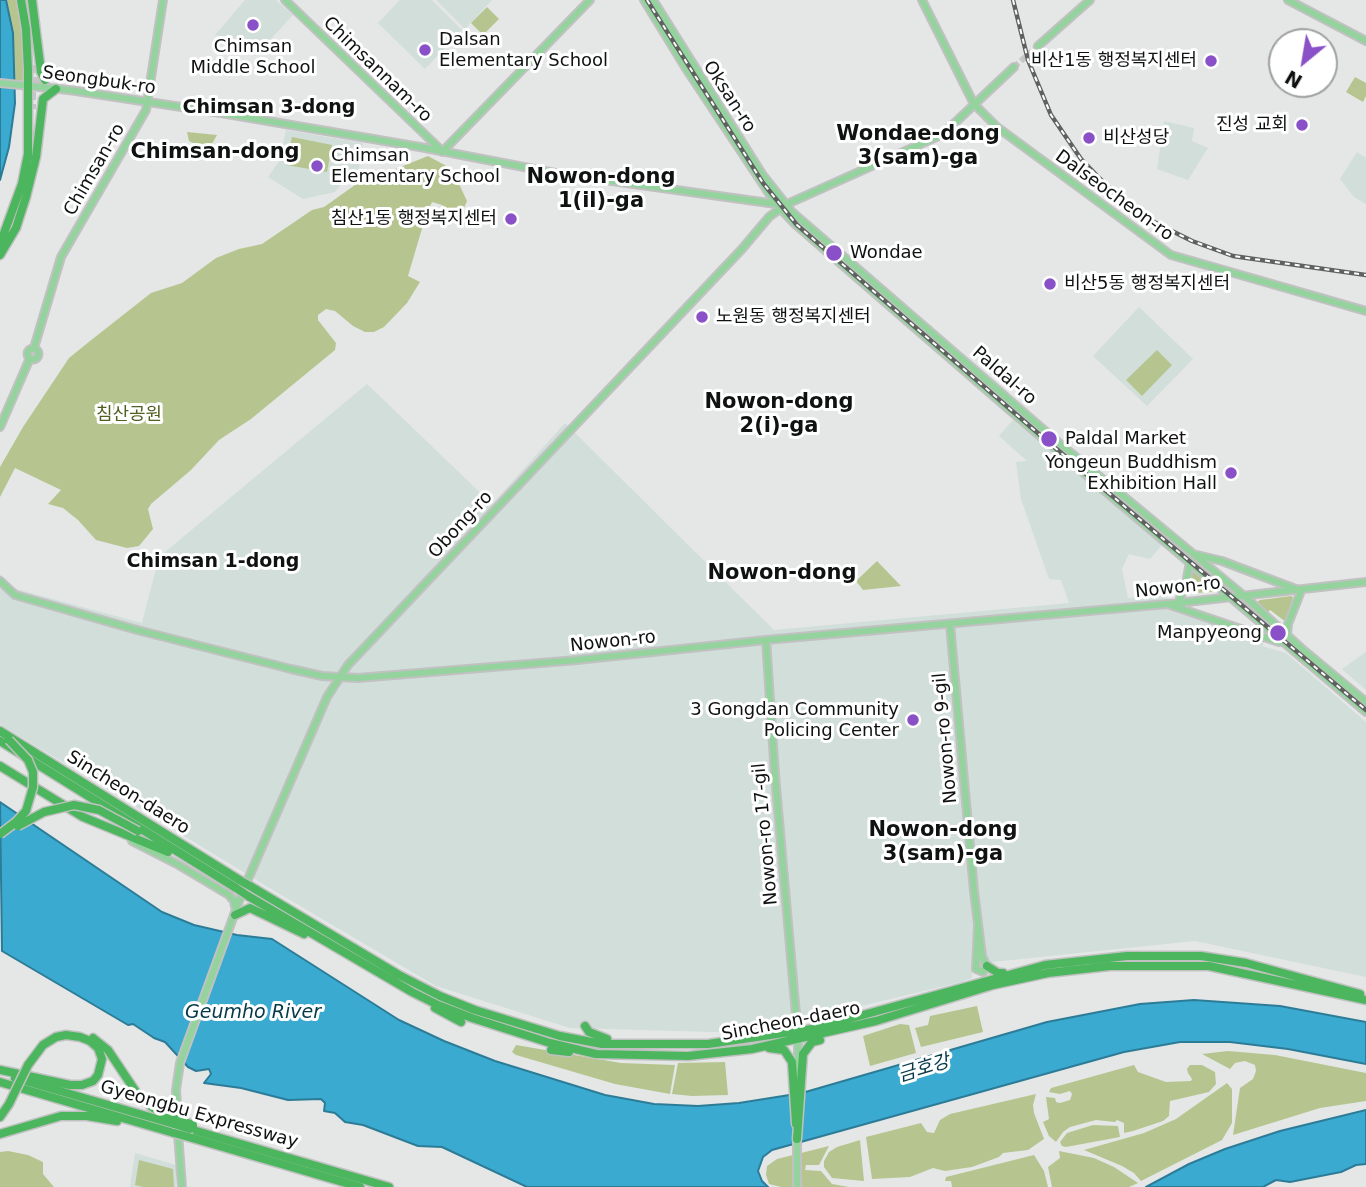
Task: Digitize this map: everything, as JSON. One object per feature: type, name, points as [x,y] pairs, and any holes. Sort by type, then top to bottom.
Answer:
[{"type":"highway","points":[[0,254],[18,211],[29,172],[35,107],[29,86],[34,67],[26,0]]},
{"type":"highway","points":[[34,67],[45,80]]},
{"type":"highway","points":[[0,244],[19,193],[28,157],[35,107],[44,96],[56,89]]},
{"type":"highway","points":[[0,732],[18,746],[28,760],[33,772],[33,787],[26,811],[0,835]]},
{"type":"highway","name":"Sincheon-daero","points":[[0,732],[238,884]]},
{"type":"highway","name":"Sincheon-daero","points":[[0,741],[220,879],[238,884]]},
{"type":"highway","points":[[0,766],[92,821],[160,848],[220,879]]},
{"type":"highway","points":[[0,835],[44,812],[74,805],[99,810],[165,845]]},
{"type":"highway","points":[[238,884],[249,891]]},
{"type":"highway","name":"Sincheon-daero","points":[[249,891],[339,950],[412,992],[472,1018],[550,1043],[596,1054],[688,1056],[752,1049],[876,1021],[993,985],[1048,973],[1110,966],[1209,966],[1363,997]]},
{"type":"highway","name":"Sincheon-daero","points":[[249,891],[399,975],[452,1001],[560,1036],[602,1044],[708,1044],[804,1030],[1045,964],[1127,956],[1201,956],[1246,963],[1363,997]]},
{"type":"highway","points":[[235,913],[250,908],[339,950]]},
{"type":"highway","points":[[926,996],[972,980],[984,969],[1005,973],[1068,962]]},
{"type":"highway","points":[[412,992],[461,1022]]},
{"type":"highway","points":[[797,1139],[802,1060],[806,1048],[812,1042],[876,1021]]},
{"type":"highway","points":[[585,1026],[589,1032],[600,1038],[644,1046]]},
{"type":"highway","points":[[0,1117],[34,1047],[48,1036],[63,1032],[81,1033],[104,1046],[133,1089],[174,1125]]},
{"type":"highway","points":[[0,1072],[82,1085],[96,1078],[102,1062],[93,1043],[66,1035],[56,1037],[43,1045],[26,1064]]},
{"type":"highway","points":[[752,1049],[784,1050],[792,1062],[797,1139]]},
{"type":"highway","points":[[551,1050],[596,1054]]},
{"type":"highway","name":"Gyeongbu Expressway","points":[[0,1072],[174,1125],[360,1187]]},
{"type":"highway","name":"Gyeongbu Expressway","points":[[0,1082],[162,1129],[174,1125]]},
{"type":"highway","points":[[0,1111],[7,1103]]},
{"type":"highway","points":[[0,1134],[71,1115],[92,1116],[162,1129]]},
{"type":"highway","name":"Gyeongbu Expressway","points":[[192,1131],[389,1187]]},
{"type":"main road","name":"Chimsan-ro","points":[[0,427],[30,358],[38,356],[38,351],[34,348],[61,257],[146,110],[163,0]]},
{"type":"main road","name":"Chimsannam-ro","points":[[285,0],[442,152]]},
{"type":"main road","points":[[442,152],[590,0]]},
{"type":"main road","points":[[644,0],[685,67],[781,206]]},
{"type":"main road","name":"Oksan-ro","points":[[653,0],[781,206]]},
{"type":"main road","name":"Dalseocheon-ro","points":[[922,0],[974,104],[997,127],[1171,254],[1366,311]]},
{"type":"main road","points":[[1038,46],[1090,0]]},
{"type":"main road","points":[[1288,0],[1366,40]]},
{"type":"main road","points":[[442,152],[555,173],[781,206],[943,134],[1014,67]]},
{"type":"main road","name":"Seongbuk-ro","points":[[0,83],[221,113],[442,152]]},
{"type":"main road","name":"Paldal-ro","points":[[781,206],[1059,443],[1232,597],[1366,702]]},
{"type":"main road","name":"Obong-ro","points":[[182,1187],[176,1090],[180,1063],[245,884],[327,697],[356,656],[781,206]]},
{"type":"main road","points":[[1167,604],[1286,640],[1288,624],[1301,590],[1222,561],[1191,558],[1186,584],[1178,603]]},
{"type":"main road","name":"Paldal-ro","points":[[1191,558],[1243,595],[1286,640],[1366,712]]},
{"type":"main road","name":"Nowon-ro","points":[[0,581],[15,595],[44,604],[292,669],[358,678],[1178,603],[1366,582]]},
{"type":"main road","name":"Nowon-ro 9-gil","points":[[950,624],[984,969]]},
{"type":"main road","name":"Nowon-ro 17-gil","points":[[766,640],[797,1026]]},
{"type":"main road","points":[[92,821],[177,864],[229,895],[234,901],[235,913]]},
{"type":"main road","points":[[797,1187],[798,1044]]},
{"type":"shaded area","name":"Chimsan Middle School","points":[[245,0],[276,0],[293,15],[255,56],[238,39],[215,35]]},
{"type":"shaded area","name":"Dalsan Elementary School","points":[[400,0],[432,0],[462,30],[425,69],[378,23]]},
{"type":"shaded area","points":[[436,0],[492,0],[465,29]]},
{"type":"shaded area","points":[[1164,121],[1194,128],[1192,141],[1208,148],[1188,180],[1157,169]]},
{"type":"shaded area","name":"Chimsan Elementary School","points":[[286,130],[363,143],[358,173],[343,181],[335,192],[303,199],[268,177],[280,160]]},
{"type":"shaded area","points":[[1357,152],[1366,158],[1366,204],[1354,197],[1340,179]]},
{"type":"shaded area","points":[[1139,307],[1193,359],[1147,406],[1093,356]]},
{"type":"shaded area","points":[[367,384],[492,504],[565,423],[774,630],[1069,603],[1061,580],[1049,579],[1021,499],[1016,462],[1027,461],[999,436],[1013,420],[1162,545],[1150,559],[1129,554],[1122,569],[1128,598],[1167,594],[1168,610],[1233,631],[1235,627],[1247,631],[1246,636],[1264,642],[1262,646],[1286,653],[1366,722],[1366,977],[1195,941],[992,962],[972,968],[972,978],[961,982],[749,1033],[570,1028],[436,986],[0,724],[0,574],[16,589],[142,623],[159,557]]},
{"type":"shaded area","points":[[1366,652],[1366,690],[1342,669]]},
{"type":"shaded area","points":[[135,1153],[176,1165],[176,1187],[130,1187]]},
{"type":"green space","points":[[6,0],[19,0],[28,83],[14,82],[13,33]]},
{"type":"green space","points":[[487,7],[499,19],[483,35],[471,23]]},
{"type":"green space","points":[[1355,77],[1366,83],[1363,102],[1346,92]]},
{"type":"green space","points":[[187,132],[217,135],[208,151],[189,141]]},
{"type":"green space","points":[[292,137],[332,145],[327,172],[286,165]]},
{"type":"green space","name":"침산공원","points":[[428,156],[452,169],[467,201],[460,217],[432,202],[408,276],[420,282],[407,303],[384,327],[374,332],[365,332],[353,326],[335,311],[326,309],[318,315],[318,320],[336,343],[335,350],[251,419],[219,440],[191,470],[151,504],[148,509],[153,529],[139,546],[127,548],[96,540],[63,508],[48,504],[61,490],[15,468],[0,497],[0,467],[23,427],[69,358],[90,341],[151,293],[182,283],[216,258],[262,244],[312,210],[324,207],[374,174],[388,172]]},
{"type":"green space","points":[[1157,350],[1172,365],[1142,396],[1126,380]]},
{"type":"green space","points":[[877,561],[901,586],[863,590],[856,581]]},
{"type":"green space","points":[[1192,567],[1220,591],[1185,594]]},
{"type":"green space","points":[[1293,597],[1286,622],[1270,610],[1267,613],[1255,603],[1260,600]]},
{"type":"green space","points":[[977,1006],[983,1032],[921,1047],[915,1028],[928,1025],[930,1016]]},
{"type":"green space","points":[[900,1024],[909,1025],[916,1053],[870,1066],[863,1036]]},
{"type":"green space","points":[[516,1045],[621,1063],[675,1065],[670,1094],[615,1084],[516,1055],[512,1052]]},
{"type":"green space","points":[[1228,1051],[1275,1055],[1366,1073],[1366,1101],[1320,1108],[1233,1135],[1240,1088],[1253,1079],[1256,1071],[1255,1065],[1245,1061],[1235,1063],[1230,1069],[1202,1054]]},
{"type":"green space","points":[[725,1062],[728,1095],[672,1094],[678,1063]]},
{"type":"green space","points":[[1134,1065],[1138,1072],[1166,1082],[1191,1081],[1187,1069],[1190,1065],[1202,1065],[1215,1072],[1216,1084],[1209,1092],[1170,1101],[1169,1116],[1163,1121],[1133,1131],[1124,1133],[1124,1123],[1117,1120],[1096,1120],[1070,1127],[1056,1142],[1049,1136],[1043,1122],[1049,1119],[1046,1097],[1055,1098],[1056,1102],[1060,1103],[1070,1100],[1072,1094],[1070,1091],[1060,1094],[1049,1092],[1051,1088]]},
{"type":"green space","points":[[1227,1083],[1232,1089],[1232,1123],[1222,1140],[1141,1181],[1122,1166],[1084,1150],[1144,1133],[1176,1119]]},
{"type":"green space","points":[[1036,1094],[1034,1113],[1044,1139],[1028,1150],[1003,1153],[972,1167],[945,1171],[933,1168],[910,1177],[872,1179],[866,1137],[921,1123],[927,1132],[934,1133],[940,1120],[950,1114]]},
{"type":"green space","points":[[1093,1125],[1118,1126],[1120,1137],[1062,1146],[1060,1142],[1067,1133]]},
{"type":"green space","points":[[860,1140],[864,1181],[832,1178],[824,1167],[829,1152]]},
{"type":"green space","points":[[829,1146],[819,1165],[806,1165],[805,1170],[821,1171],[832,1184],[849,1187],[781,1187],[769,1184],[767,1166],[777,1159]]},
{"type":"green space","points":[[1059,1151],[1094,1158],[1138,1183],[1129,1187],[1052,1187],[1048,1167],[1060,1158]]},
{"type":"green space","points":[[0,1152],[28,1155],[43,1162],[43,1174],[54,1187],[0,1187]]},
{"type":"green space","points":[[1034,1155],[1044,1171],[1048,1187],[952,1187],[951,1181],[945,1181],[946,1177]]},
{"type":"green space","points":[[139,1160],[173,1169],[174,1187],[135,1185]]},
{"type":"water","points":[[0,0],[6,0],[13,33],[15,103],[9,147],[0,180]]},
{"type":"water","name":"Geumho River","points":[[0,802],[162,912],[194,925],[237,935],[272,939],[399,1020],[495,1061],[605,1095],[654,1104],[698,1106],[739,1103],[802,1093],[1047,1022],[1140,1004],[1194,1000],[1280,1006],[1366,1022],[1366,1064],[1288,1049],[1230,1042],[1180,1042],[1124,1052],[772,1150],[763,1157],[758,1171],[768,1187],[527,1187],[442,1147],[418,1146],[363,1125],[345,1122],[335,1113],[324,1111],[325,1103],[321,1099],[288,1100],[241,1088],[204,1083],[211,1074],[209,1069],[196,1071],[188,1067],[165,1042],[133,1024],[128,1025],[2,951]]},
{"type":"water","points":[[1366,1110],[1366,1164],[1290,1182],[1276,1180],[1263,1187],[1146,1187],[1225,1149],[1280,1131]]},
{"type":"tunnel","points":[[1014,67],[1038,46]]},
{"type":"tunnel","points":[[36,65],[37,84]]},
{"type":"tunnel","points":[[32,80],[32,109]]},
{"type":"railway","points":[[647,0],[763,183],[797,225],[1047,441],[1366,710]]},
{"type":"railway","points":[[1013,0],[1028,60],[1051,115],[1081,159],[1134,209],[1192,241],[1233,256],[1366,275]]},
{"type":"place","name":"Chimsan Middle School","points":[[253,25]]},
{"type":"place","name":"Dalsan Elementary School","points":[[425,50]]},
{"type":"place","name":"비산1동 행정복지센터","points":[[1211,61]]},
{"type":"place","name":"진성 교회","points":[[1302,125]]},
{"type":"place","name":"비산성당","points":[[1089,138]]},
{"type":"place","name":"Chimsan Elementary School","points":[[317,166]]},
{"type":"place","name":"침산1동 행정복지센터","points":[[511,219]]},
{"type":"place","name":"Wondae","points":[[834,253]]},
{"type":"place","name":"비산5동 행정복지센터","points":[[1050,284]]},
{"type":"place","name":"노원동 행정복지센터","points":[[702,317]]},
{"type":"place","name":"Paldal Market","points":[[1049,439]]},
{"type":"place","name":"Yongeun Buddhism Exhibition Hall","points":[[1231,473]]},
{"type":"place","name":"Manpyeong","points":[[1278,633]]},
{"type":"place","name":"3 Gongdan Community Policing Center","points":[[913,720]]},
{"type":"district","name":"Chimsan 3-dong","points":[[269,108]]},
{"type":"district","name":"Wondae-dong 3(sam)-ga","points":[[918,147]]},
{"type":"district","name":"Chimsan-dong","points":[[215,153]]},
{"type":"district","name":"Nowon-dong 1(il)-ga","points":[[601,190]]},
{"type":"district","name":"Nowon-dong 2(i)-ga","points":[[779,415]]},
{"type":"district","name":"Chimsan 1-dong","points":[[213,562]]},
{"type":"district","name":"Nowon-dong","points":[[782,574]]},
{"type":"district","name":"Nowon-dong 3(sam)-ga","points":[[943,843]]},
{"type":"water label","name":"금호강","points":[[924,1069]]}]
